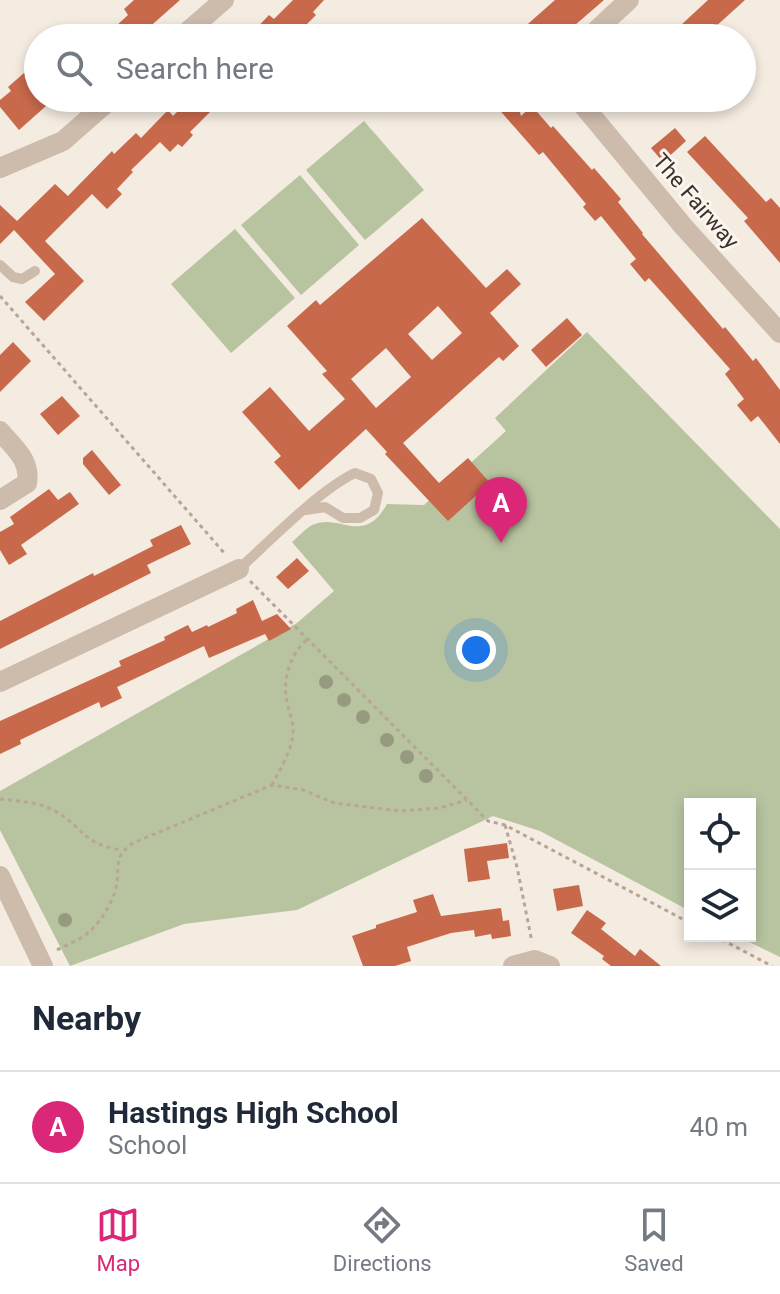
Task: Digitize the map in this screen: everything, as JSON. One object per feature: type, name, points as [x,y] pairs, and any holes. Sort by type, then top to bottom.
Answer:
[{"type":"street","points":[[196,24],[224,0]]},
{"type":"street","points":[[603,24],[629,0]]},
{"type":"street","points":[[0,168],[63,141],[96,112]]},
{"type":"street","name":"The Fairway","points":[[589,112],[683,226],[780,333]]},
{"type":"street","points":[[0,431],[26,461],[28,477],[27,483],[0,500]]},
{"type":"street","points":[[0,682],[239,569]]},
{"type":"street","points":[[0,876],[41,962]]},
{"type":"street","points":[[513,966],[542,963]]},
{"type":"lane","points":[[0,265],[13,277],[22,279],[35,271]]},
{"type":"lane","points":[[239,569],[339,480],[355,473],[371,479],[378,493],[374,510],[360,518],[343,518],[325,507],[306,510]]},
{"type":"path","points":[[0,296],[239,569],[488,821],[505,825],[684,920]]},
{"type":"path","points":[[272,785],[294,729],[286,696],[287,676],[297,648],[308,639]]},
{"type":"path","points":[[41,962],[83,936],[98,921],[114,892],[117,880],[115,870],[124,850],[133,843],[272,785],[303,790],[324,801],[372,809],[424,811],[467,800]]},
{"type":"path","points":[[0,799],[28,802],[56,811],[100,846],[124,850]]},
{"type":"path","points":[[505,825],[542,963]]},
{"type":"path","points":[[726,942],[772,966]]},
{"type":"green space","points":[[364,121],[424,190],[365,240],[306,170]]},
{"type":"green space","points":[[300,175],[359,245],[301,295],[241,225]]},
{"type":"green space","points":[[235,229],[295,298],[231,353],[171,284]]},
{"type":"green space","points":[[587,332],[780,529],[780,957],[749,942],[756,942],[756,798],[684,798],[684,908],[540,831],[493,816],[297,910],[184,924],[70,966],[0,830],[0,791],[297,623],[334,591],[292,542],[312,525],[322,522],[360,526],[378,517],[387,504],[424,505],[506,431],[495,418]]},
{"type":"building","points":[[134,0],[180,0],[153,24],[118,24],[128,15],[124,9]]},
{"type":"building","points":[[293,0],[324,0],[307,24],[260,24],[269,15],[274,19]]},
{"type":"building","points":[[555,0],[604,0],[576,24],[528,24]]},
{"type":"building","points":[[708,0],[745,0],[718,24],[682,24]]},
{"type":"building","points":[[24,73],[24,112],[39,112],[19,130],[0,107],[0,100],[11,91],[8,87]]},
{"type":"building","points":[[166,112],[173,116],[177,112],[210,112],[190,132],[193,135],[182,147],[178,144],[170,152],[160,142],[131,170],[133,172],[117,189],[122,194],[107,209],[92,194],[45,241],[84,281],[44,321],[25,302],[55,274],[14,230],[0,244],[0,205],[17,221],[55,184],[68,196],[112,151],[114,154],[136,133],[141,138]]},
{"type":"building","points":[[501,112],[520,112],[521,116],[525,112],[537,112],[551,128],[553,126],[621,199],[618,202],[642,234],[723,329],[725,327],[753,361],[756,358],[780,390],[780,444],[758,416],[751,422],[737,405],[744,399],[725,374],[730,369],[649,278],[645,282],[630,264],[636,259],[601,216],[595,221],[583,207],[586,204],[543,152],[539,155]]},
{"type":"building","points":[[675,128],[686,141],[663,162],[651,148]]},
{"type":"building","points":[[705,136],[766,202],[771,198],[780,208],[780,263],[744,221],[748,218],[687,152]]},
{"type":"building","points":[[422,218],[486,288],[507,269],[521,284],[490,313],[519,346],[503,361],[499,357],[403,443],[439,483],[468,458],[490,483],[448,521],[385,454],[387,452],[366,429],[299,490],[274,462],[281,456],[242,412],[270,387],[309,431],[345,399],[322,374],[327,371],[287,326],[316,300],[320,305]],"holes":[[[438,306],[462,333],[432,360],[408,334]],[[386,348],[411,377],[376,408],[351,379]]]},
{"type":"building","points":[[567,318],[582,335],[546,367],[531,350]]},
{"type":"building","points":[[13,342],[31,361],[0,392],[0,355]]},
{"type":"building","points":[[62,396],[80,416],[58,435],[40,414]]},
{"type":"building","points":[[92,450],[121,485],[109,495],[83,464],[83,458]]},
{"type":"building","points":[[49,489],[58,500],[70,492],[79,504],[21,545],[27,554],[9,565],[0,550],[0,532],[14,524],[10,517]]},
{"type":"building","points":[[181,525],[191,544],[147,565],[151,573],[0,649],[0,621],[153,546],[150,540]]},
{"type":"building","points":[[297,558],[309,571],[288,589],[276,577]]},
{"type":"building","points":[[253,600],[262,621],[277,614],[291,629],[269,641],[265,634],[209,658],[204,646],[117,687],[122,698],[101,708],[99,702],[20,740],[21,744],[0,754],[0,721],[121,666],[119,661],[165,640],[164,637],[188,625],[192,632],[208,627],[237,613],[236,609]]},
{"type":"building","points":[[507,843],[509,858],[487,861],[490,879],[468,882],[464,849]]},
{"type":"building","points":[[579,885],[583,906],[557,911],[553,889]]},
{"type":"building","points":[[433,894],[441,916],[501,908],[503,921],[509,920],[511,936],[492,939],[491,934],[475,937],[474,930],[451,933],[407,947],[411,961],[395,966],[363,966],[352,936],[417,912],[413,900]]},
{"type":"building","points":[[587,910],[606,923],[601,929],[635,956],[640,949],[661,966],[611,966],[602,959],[604,956],[571,933]]},
{"type":"place","name":"Hastings High School","points":[[501,543]]}]
